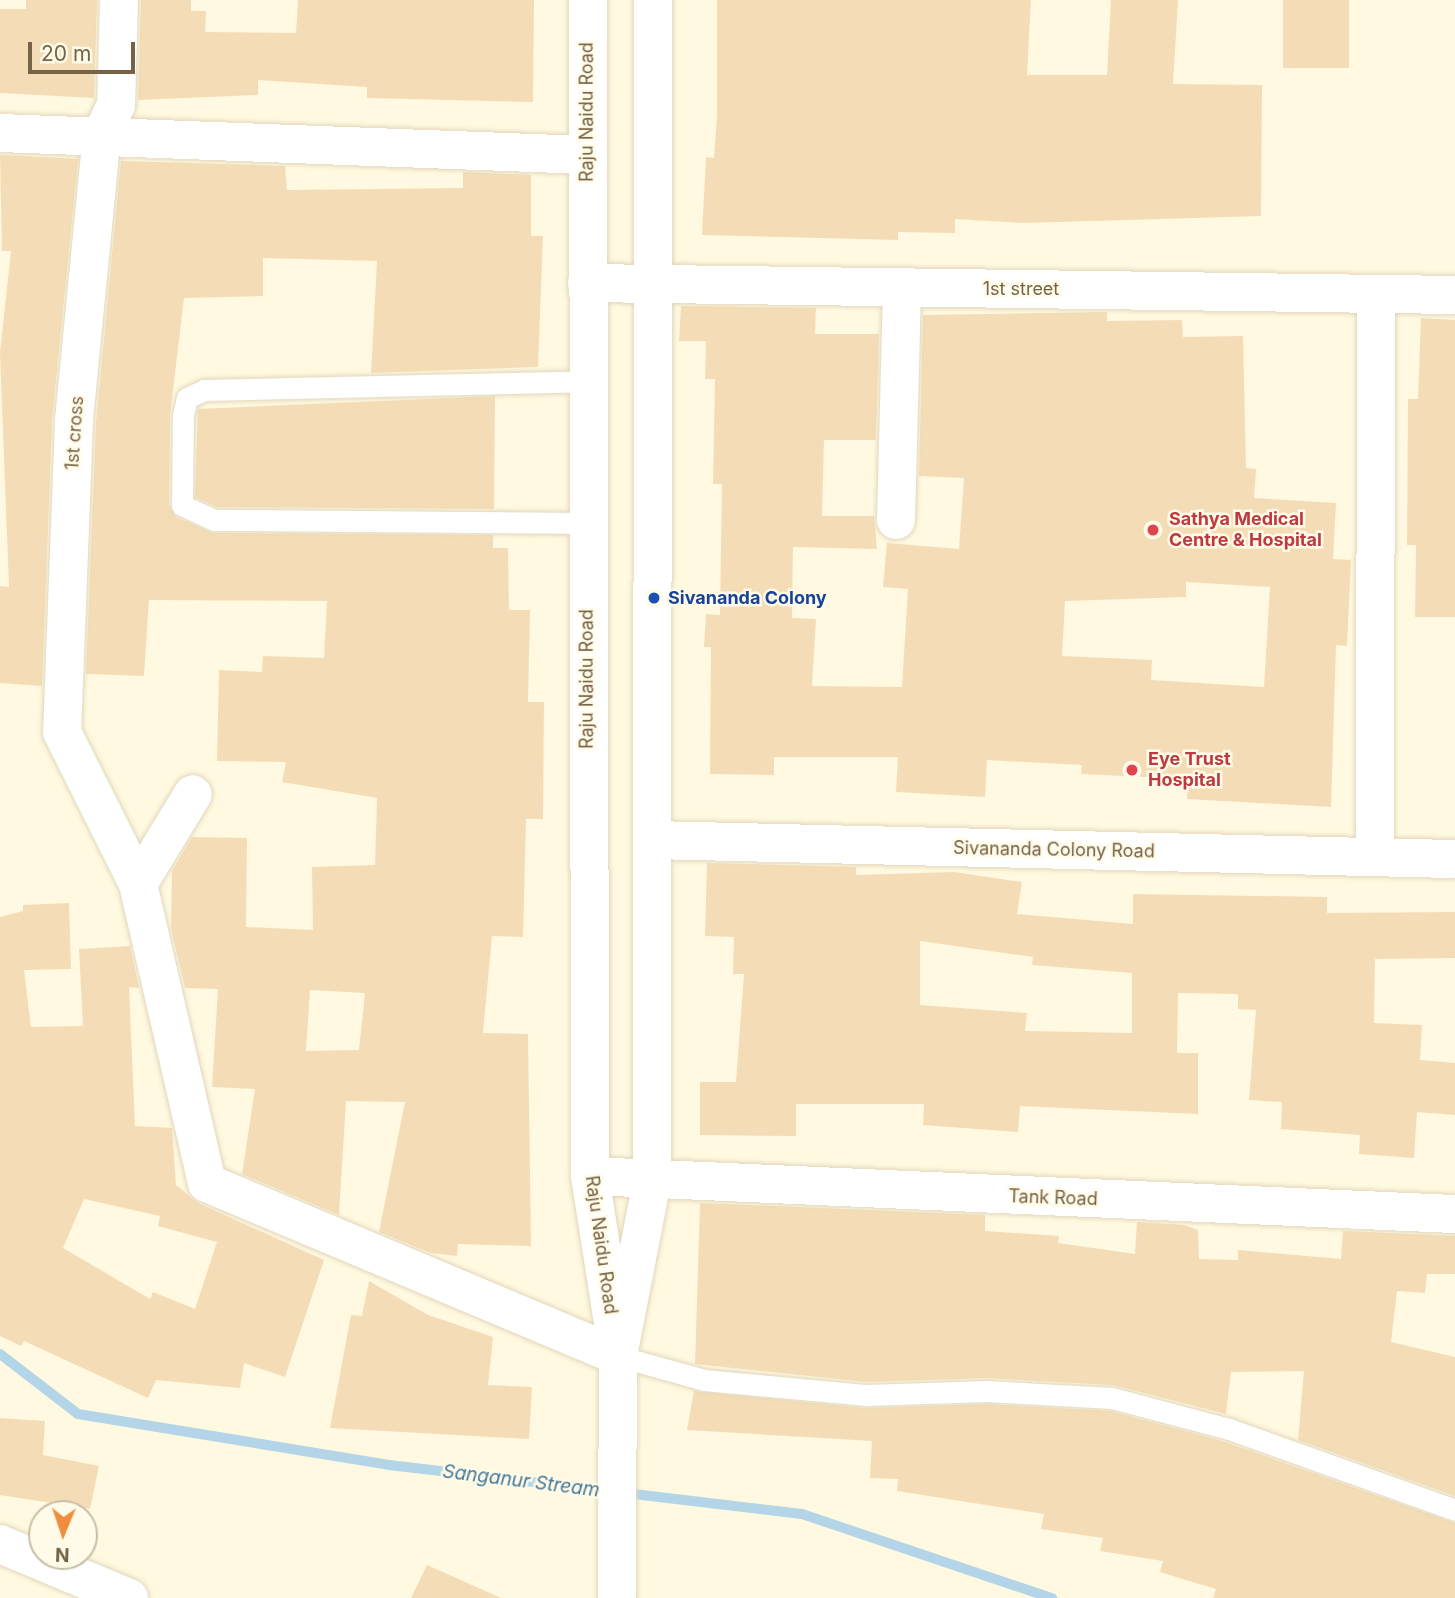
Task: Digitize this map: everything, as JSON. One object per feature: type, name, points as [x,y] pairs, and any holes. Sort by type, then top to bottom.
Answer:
[{"type":"main road","name":"1st cross","points":[[119,0],[116,105],[102,134],[74,422],[62,732],[138,884]]},
{"type":"main road","name":"Raju Naidu Road","points":[[588,0],[586,155],[590,1176],[618,1356]]},
{"type":"main road","points":[[617,1598],[618,1356],[652,1181],[653,0]]},
{"type":"main road","points":[[0,133],[102,134],[586,155]]},
{"type":"main road","name":"1st street","points":[[587,283],[652,286],[1455,295]]},
{"type":"main road","points":[[896,520],[902,288]]},
{"type":"main road","points":[[1375,857],[1376,295]]},
{"type":"main road","points":[[193,794],[138,884],[207,1183],[618,1356]]},
{"type":"main road","name":"Sivananda Colony Road","points":[[652,840],[1455,859]]},
{"type":"main road","name":"Tank Road","points":[[590,1176],[652,1181],[1455,1214]]},
{"type":"main road","points":[[0,1544],[108,1594]]},
{"type":"lane","points":[[587,381],[204,390],[187,398],[183,415],[182,505],[214,520],[587,523]]},
{"type":"lane","points":[[618,1356],[704,1380],[867,1395],[986,1391],[1112,1398],[1229,1429],[1455,1510]]},
{"type":"building","points":[[26,0],[97,0],[94,98],[0,93],[0,9],[26,9]]},
{"type":"building","points":[[141,0],[191,0],[191,11],[206,11],[205,32],[296,33],[298,0],[534,0],[533,102],[367,98],[367,87],[258,80],[258,95],[138,100]]},
{"type":"building","points":[[717,0],[1031,0],[1027,75],[1107,75],[1111,0],[1178,0],[1173,84],[1262,85],[1261,216],[1023,223],[955,219],[955,233],[898,232],[898,240],[702,235],[706,157],[714,158],[717,115]]},
{"type":"building","points":[[1283,0],[1349,0],[1349,68],[1283,68]]},
{"type":"building","points":[[0,155],[78,159],[52,420],[42,686],[0,683],[0,586],[9,587],[0,353],[11,251],[2,251]]},
{"type":"building","points":[[121,161],[285,166],[287,190],[463,188],[463,172],[531,175],[531,236],[543,236],[538,367],[371,373],[377,261],[263,258],[263,296],[184,298],[170,415],[169,505],[176,517],[213,533],[493,535],[493,548],[508,548],[509,610],[530,610],[528,702],[544,702],[543,819],[526,819],[523,937],[492,936],[483,1033],[528,1034],[531,1246],[458,1244],[457,1256],[431,1253],[379,1232],[405,1102],[346,1101],[339,1215],[242,1174],[255,1089],[212,1087],[218,989],[185,988],[171,928],[172,871],[192,837],[247,838],[246,927],[313,930],[312,867],[375,865],[377,798],[282,782],[286,762],[217,761],[219,670],[262,672],[263,656],[324,658],[327,601],[149,600],[144,676],[86,674],[96,423]],"holes":[[[310,990],[365,993],[359,1050],[306,1051]]]},
{"type":"building","points":[[681,306],[816,308],[815,334],[879,334],[876,440],[824,440],[822,516],[874,516],[877,549],[793,547],[792,618],[816,619],[812,686],[902,687],[908,589],[883,587],[887,543],[959,549],[964,478],[919,476],[923,315],[1107,312],[1107,321],[1182,320],[1183,337],[1243,336],[1246,468],[1256,469],[1254,498],[1336,503],[1333,559],[1351,560],[1347,646],[1336,645],[1331,807],[1187,799],[1188,779],[1081,774],[1082,765],[987,760],[985,797],[896,792],[898,757],[774,757],[774,775],[710,774],[711,647],[704,647],[706,614],[720,615],[722,484],[713,484],[715,379],[705,379],[706,341],[679,341]],"holes":[[[1186,582],[1270,587],[1264,687],[1151,680],[1152,660],[1062,656],[1065,601],[1186,597]]]},
{"type":"building","points":[[1421,318],[1455,320],[1455,617],[1415,617],[1416,545],[1407,545],[1408,399],[1418,399]]},
{"type":"building","points":[[495,396],[494,509],[217,507],[195,497],[198,409]]},
{"type":"building","points":[[707,863],[856,867],[856,875],[954,872],[1022,882],[1017,914],[1133,924],[1133,894],[1327,897],[1327,913],[1455,912],[1455,958],[1375,959],[1374,1023],[1422,1025],[1420,1060],[1455,1063],[1455,1115],[1417,1112],[1414,1158],[1359,1154],[1360,1135],[1281,1129],[1282,1102],[1249,1100],[1256,1010],[1238,1009],[1238,994],[1178,993],[1177,1053],[1198,1053],[1198,1114],[1020,1106],[1018,1132],[923,1125],[924,1104],[796,1104],[796,1136],[700,1135],[700,1082],[736,1082],[744,974],[733,974],[734,937],[705,936]],"holes":[[[920,941],[1033,957],[1032,965],[1132,973],[1132,1033],[1025,1031],[1027,1013],[920,1005]]]},
{"type":"building","points":[[69,903],[71,969],[24,970],[31,1027],[83,1026],[79,949],[130,946],[139,988],[129,987],[135,1126],[172,1128],[176,1185],[198,1203],[324,1260],[285,1377],[244,1363],[240,1388],[156,1380],[148,1398],[24,1341],[21,1346],[0,1336],[0,917],[23,911],[23,905]],"holes":[[[84,1199],[160,1216],[158,1226],[217,1242],[195,1309],[153,1292],[150,1299],[63,1248]]]},
{"type":"building","points":[[700,1203],[985,1215],[985,1231],[1059,1236],[1058,1243],[1135,1254],[1137,1222],[1184,1225],[1198,1230],[1199,1259],[1238,1260],[1238,1250],[1341,1259],[1343,1231],[1455,1236],[1455,1274],[1427,1274],[1425,1293],[1397,1291],[1391,1342],[1455,1357],[1455,1496],[1298,1440],[1304,1371],[1231,1372],[1226,1414],[1113,1385],[986,1378],[867,1382],[695,1364]]},
{"type":"building","points":[[369,1281],[428,1315],[493,1337],[488,1385],[532,1387],[529,1439],[330,1428],[351,1315],[362,1316]]},
{"type":"building","points":[[694,1391],[866,1408],[986,1404],[1110,1411],[1222,1441],[1455,1523],[1455,1598],[1213,1598],[1216,1589],[1160,1572],[1163,1561],[1100,1551],[1103,1538],[1041,1529],[1044,1514],[897,1491],[898,1479],[870,1478],[872,1441],[687,1430]]},
{"type":"building","points":[[0,1418],[45,1421],[43,1455],[99,1466],[92,1500],[32,1500],[0,1495]]},
{"type":"building","points":[[427,1565],[501,1598],[411,1598]]},
{"type":"waterway","name":"Sanganur Stream","points":[[0,1354],[78,1414],[389,1465],[609,1491]]},
{"type":"waterway","name":"Sanganur Stream","points":[[625,1493],[802,1514],[1052,1598]]},
{"type":"place","name":"Sathya Medical Centre & Hospital","points":[[1153,530]]},
{"type":"place","name":"Sivananda Colony","points":[[654,598]]},
{"type":"place","name":"Eye Trust Hospital","points":[[1132,770]]}]
